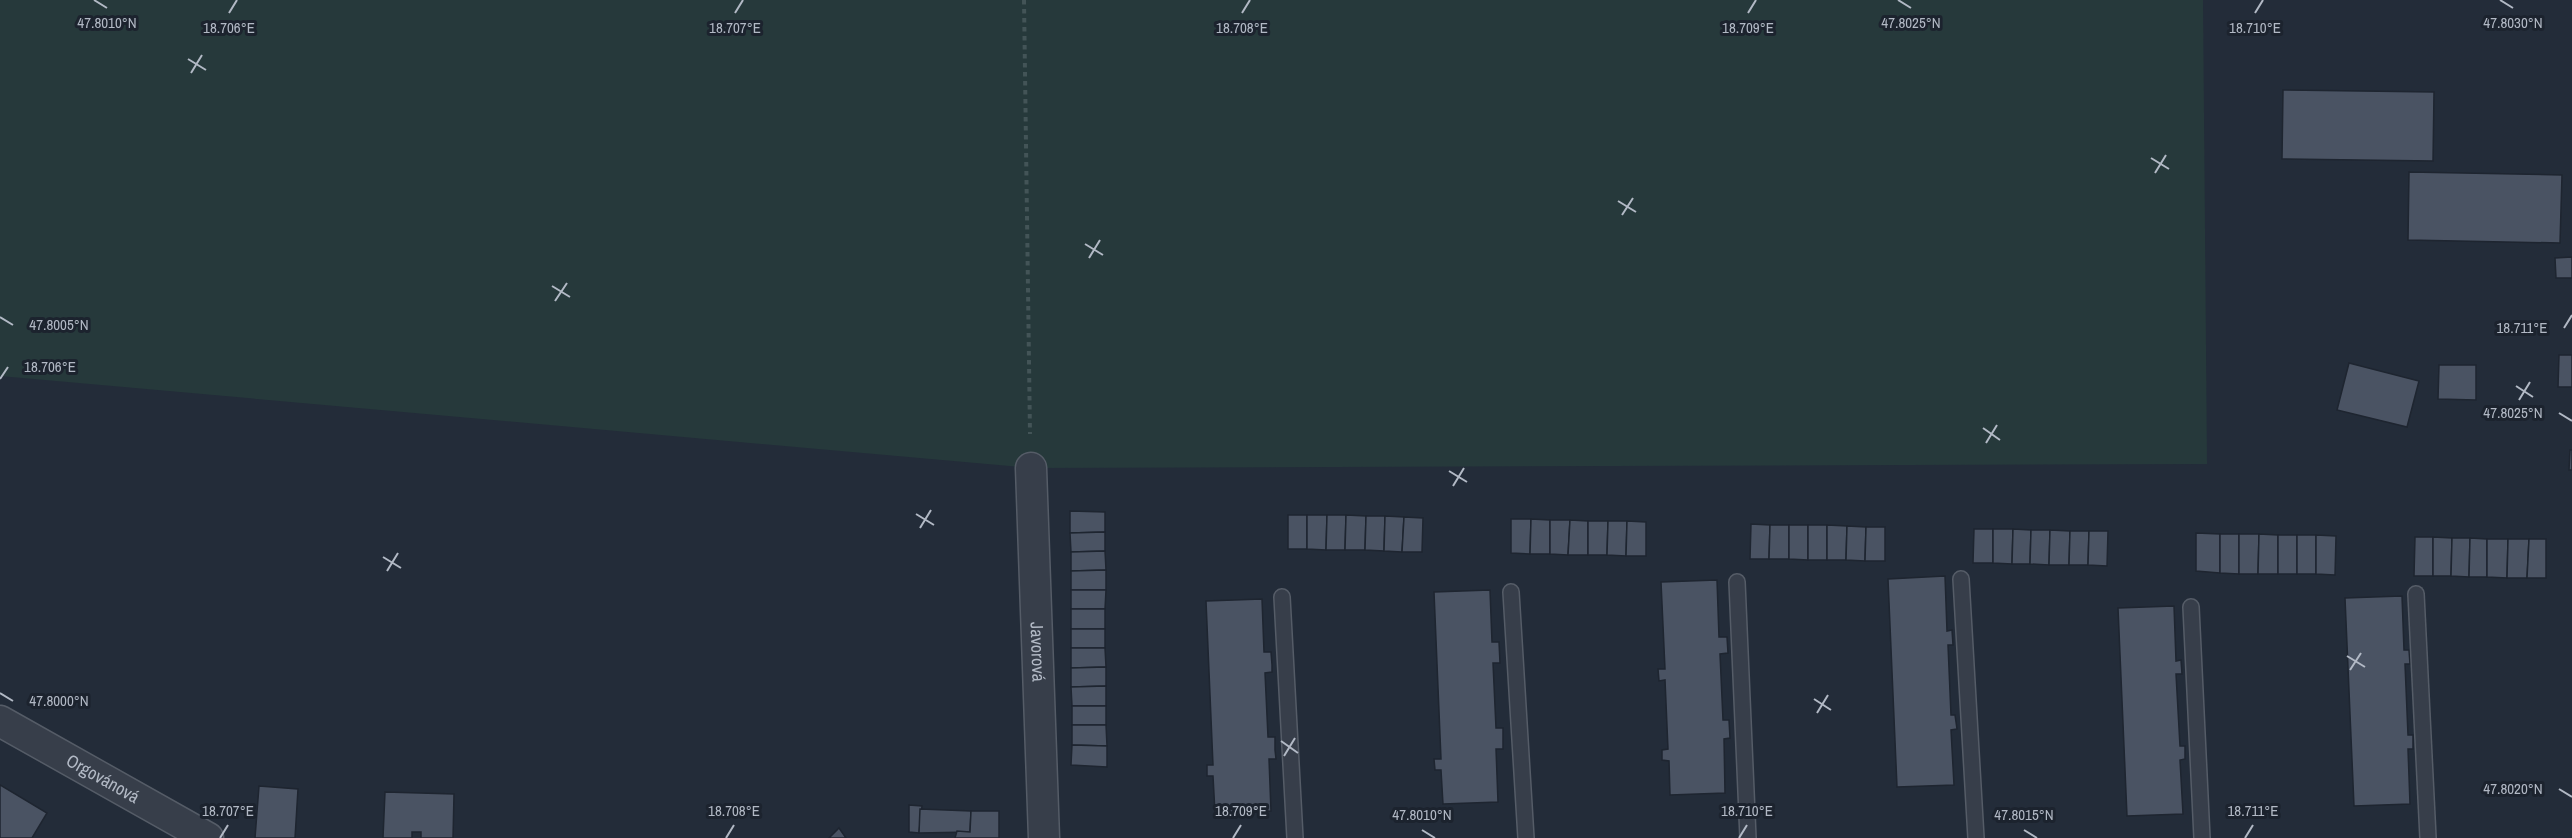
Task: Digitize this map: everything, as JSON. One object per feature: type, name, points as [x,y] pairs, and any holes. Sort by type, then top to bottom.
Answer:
[{"type":"street","name":"Javorová","points":[[1031,468],[1044,838]]},
{"type":"street","name":"Orgovánová","points":[[0,721],[208,838]]},
{"type":"lane","points":[[1961,579],[1976,838]]},
{"type":"lane","points":[[1737,582],[1748,838]]},
{"type":"lane","points":[[1511,592],[1526,838]]},
{"type":"lane","points":[[2416,594],[2428,838]]},
{"type":"lane","points":[[1282,597],[1294,838]]},
{"type":"lane","points":[[2191,607],[2202,838]]},
{"type":"path","points":[[1024,0],[1031,468]]},
{"type":"shaded area","points":[[0,0],[2203,0],[2207,464],[1031,468],[0,376]]},
{"type":"building","points":[[2283,90],[2434,92],[2433,161],[2282,159]]},
{"type":"building","points":[[2409,172],[2562,175],[2560,243],[2408,240]]},
{"type":"building","points":[[2572,257],[2572,278],[2556,278],[2555,258]]},
{"type":"building","points":[[2559,355],[2572,355],[2572,387],[2558,387]]},
{"type":"building","points":[[2349,363],[2419,381],[2407,427],[2337,410]]},
{"type":"building","points":[[2439,365],[2476,365],[2476,400],[2438,399]]},
{"type":"building","points":[[2570,450],[2572,450],[2572,470],[2569,470]]},
{"type":"building","points":[[1070,511],[1105,512],[1105,532],[1070,533]]},
{"type":"building","points":[[1288,515],[1307,515],[1307,549],[1288,549]]},
{"type":"building","points":[[1307,515],[1327,515],[1326,550],[1307,549]]},
{"type":"building","points":[[1327,515],[1346,515],[1345,550],[1326,550]]},
{"type":"building","points":[[1346,515],[1366,516],[1365,550],[1345,550]]},
{"type":"building","points":[[1366,516],[1385,516],[1384,551],[1365,550]]},
{"type":"building","points":[[1385,516],[1404,517],[1402,552],[1384,551]]},
{"type":"building","points":[[1404,517],[1423,518],[1422,552],[1402,552]]},
{"type":"building","points":[[1511,519],[1531,519],[1530,554],[1511,553]]},
{"type":"building","points":[[1531,519],[1550,520],[1550,554],[1530,554]]},
{"type":"building","points":[[1550,520],[1570,520],[1568,555],[1550,554]]},
{"type":"building","points":[[1570,520],[1588,521],[1588,555],[1568,555]]},
{"type":"building","points":[[1588,521],[1608,521],[1607,555],[1588,555]]},
{"type":"building","points":[[1608,521],[1627,521],[1626,556],[1607,555]]},
{"type":"building","points":[[1627,521],[1646,522],[1646,556],[1626,556]]},
{"type":"building","points":[[1751,524],[1770,525],[1769,559],[1750,559]]},
{"type":"building","points":[[1770,525],[1789,525],[1789,559],[1769,559]]},
{"type":"building","points":[[1789,525],[1808,525],[1808,560],[1789,559]]},
{"type":"building","points":[[1808,525],[1827,525],[1827,560],[1808,560]]},
{"type":"building","points":[[1827,525],[1847,526],[1846,560],[1827,560]]},
{"type":"building","points":[[1847,526],[1866,527],[1865,561],[1846,560]]},
{"type":"building","points":[[1866,527],[1885,527],[1885,561],[1865,561]]},
{"type":"building","points":[[1974,529],[1993,529],[1993,563],[1973,563]]},
{"type":"building","points":[[1993,529],[2013,529],[2012,564],[1993,563]]},
{"type":"building","points":[[2013,529],[2031,530],[2030,564],[2012,564]]},
{"type":"building","points":[[2031,530],[2050,530],[2049,565],[2030,564]]},
{"type":"building","points":[[2050,530],[2070,531],[2069,565],[2049,565]]},
{"type":"building","points":[[2070,531],[2089,531],[2088,565],[2069,565]]},
{"type":"building","points":[[2089,531],[2108,531],[2107,566],[2088,565]]},
{"type":"building","points":[[1105,532],[1105,551],[1071,552],[1070,533]]},
{"type":"building","points":[[2196,533],[2220,534],[2220,573],[2196,571]]},
{"type":"building","points":[[2220,534],[2239,534],[2239,574],[2220,573]]},
{"type":"building","points":[[2239,534],[2259,534],[2258,574],[2239,574]]},
{"type":"building","points":[[2259,534],[2278,535],[2278,574],[2258,574]]},
{"type":"building","points":[[2278,535],[2297,535],[2297,574],[2278,574]]},
{"type":"building","points":[[2297,535],[2316,535],[2316,574],[2297,574]]},
{"type":"building","points":[[2316,535],[2336,536],[2335,575],[2316,574]]},
{"type":"building","points":[[2415,537],[2433,537],[2433,576],[2414,576]]},
{"type":"building","points":[[2433,537],[2452,538],[2451,576],[2433,576]]},
{"type":"building","points":[[2452,538],[2470,538],[2469,577],[2451,576]]},
{"type":"building","points":[[2470,538],[2487,539],[2487,577],[2469,577]]},
{"type":"building","points":[[2487,539],[2508,539],[2507,578],[2487,577]]},
{"type":"building","points":[[2508,539],[2529,539],[2527,578],[2507,578]]},
{"type":"building","points":[[2529,539],[2546,539],[2546,578],[2527,578]]},
{"type":"building","points":[[1105,551],[1106,570],[1071,571],[1071,552]]},
{"type":"building","points":[[1106,570],[1106,590],[1071,590],[1071,571]]},
{"type":"building","points":[[1945,576],[1947,631],[1952,630],[1953,645],[1948,645],[1951,715],[1955,715],[1957,729],[1951,730],[1954,785],[1897,787],[1888,579]]},
{"type":"building","points":[[1717,580],[1719,637],[1727,637],[1728,653],[1720,654],[1723,720],[1729,720],[1730,738],[1724,739],[1725,793],[1670,795],[1669,761],[1662,760],[1662,750],[1668,749],[1665,680],[1659,681],[1658,669],[1665,669],[1661,582]]},
{"type":"building","points":[[1071,590],[1106,590],[1105,609],[1071,609]]},
{"type":"building","points":[[1490,590],[1492,642],[1499,642],[1500,663],[1493,663],[1496,728],[1503,728],[1503,749],[1496,749],[1498,802],[1443,804],[1441,770],[1435,770],[1434,759],[1441,759],[1434,592]]},
{"type":"building","points":[[2402,596],[2404,650],[2409,650],[2410,664],[2405,664],[2408,735],[2413,735],[2413,749],[2408,749],[2410,804],[2354,806],[2345,598]]},
{"type":"building","points":[[1262,599],[1264,652],[1271,652],[1272,665],[1272,672],[1265,673],[1268,737],[1275,737],[1276,759],[1269,759],[1271,811],[1215,813],[1213,776],[1207,776],[1207,765],[1213,765],[1206,601]]},
{"type":"building","points":[[2174,606],[2176,661],[2181,660],[2182,674],[2176,674],[2180,746],[2185,746],[2185,759],[2180,760],[2183,814],[2127,816],[2118,608]]},
{"type":"building","points":[[1071,609],[1105,609],[1105,629],[1071,629]]},
{"type":"building","points":[[1071,629],[1105,629],[1105,648],[1071,648]]},
{"type":"building","points":[[1071,648],[1105,648],[1106,667],[1071,668]]},
{"type":"building","points":[[1106,667],[1106,686],[1071,687],[1071,668]]},
{"type":"building","points":[[1106,686],[1106,706],[1072,706],[1071,687]]},
{"type":"building","points":[[1072,706],[1106,706],[1106,725],[1072,725]]},
{"type":"building","points":[[1072,725],[1106,725],[1107,746],[1072,745]]},
{"type":"building","points":[[1072,745],[1107,746],[1107,767],[1071,765]]},
{"type":"building","points":[[0,785],[47,813],[32,838],[0,838]]},
{"type":"building","points":[[259,786],[298,789],[295,838],[255,838]]},
{"type":"building","points":[[385,792],[454,794],[453,838],[421,838],[421,832],[412,832],[412,838],[383,838]]},
{"type":"building","points":[[909,805],[922,806],[919,833],[909,832]]},
{"type":"building","points":[[920,809],[971,811],[970,832],[919,833]]},
{"type":"building","points":[[971,811],[999,811],[999,838],[955,838],[957,831],[970,832]]},
{"type":"building","points":[[839,828],[846,838],[829,838]]}]
